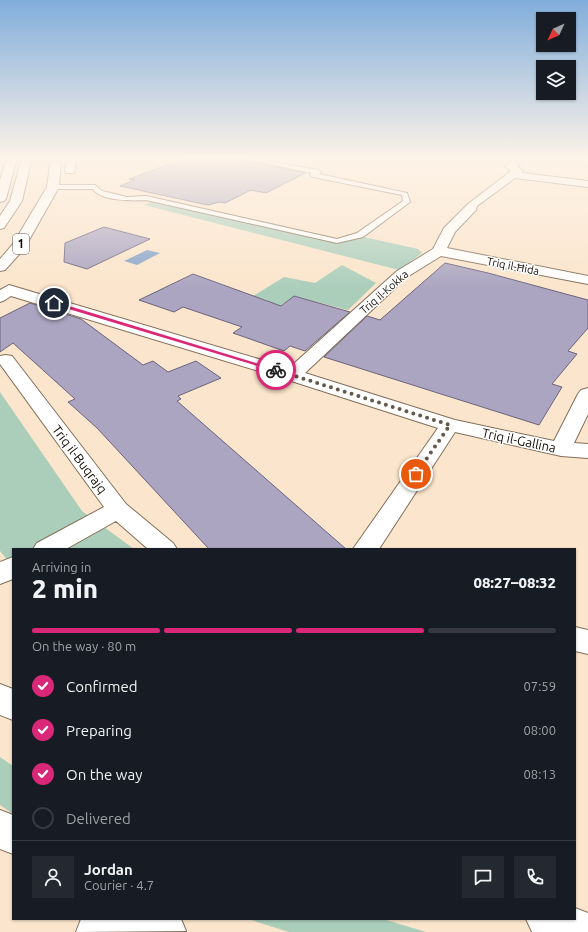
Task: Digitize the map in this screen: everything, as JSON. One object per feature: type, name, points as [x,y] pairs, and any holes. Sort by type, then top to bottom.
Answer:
[{"type":"main road","name":"1","points":[[2,222],[16,201]]},
{"type":"main road","name":"1","points":[[0,267],[19,246],[45,201]]},
{"type":"main road","points":[[439,251],[449,230],[479,201]]},
{"type":"main road","name":"Triq il-Ħida","points":[[439,251],[588,280]]},
{"type":"main road","name":"Triq il-Kokka","points":[[292,375],[402,274],[439,251]]},
{"type":"main road","name":"Triq il-Gallina","points":[[0,297],[9,290],[292,375],[450,425],[561,449],[588,451]]},
{"type":"main road","name":"Triq il-Buqrajq","points":[[6,360],[118,510],[163,548]]},
{"type":"main road","points":[[561,449],[588,394]]},
{"type":"main road","points":[[367,548],[450,425]]},
{"type":"main road","points":[[48,548],[118,510]]},
{"type":"main road","points":[[0,574],[12,567]]},
{"type":"main road","points":[[576,639],[588,642]]},
{"type":"main road","points":[[0,698],[12,705]]},
{"type":"main road","points":[[0,828],[12,835]]},
{"type":"main road","points":[[549,920],[586,932]]},
{"type":"main road","points":[[96,932],[160,927]]},
{"type":"lane","points":[[162,201],[337,241],[360,235],[407,201]]},
{"type":"green space","points":[[156,201],[342,242],[364,237],[418,249],[422,253],[399,270],[144,205]]},
{"type":"green space","points":[[342,265],[376,283],[348,310],[294,296],[273,311],[267,300],[253,296],[284,277],[315,283]]},
{"type":"green space","points":[[0,392],[82,511],[133,548],[12,548],[12,563],[8,561],[0,551]]},
{"type":"green space","points":[[0,757],[12,765],[12,813],[0,805]]},
{"type":"green space","points":[[251,920],[386,920],[426,932],[289,932]]},
{"type":"water","points":[[147,250],[160,253],[137,265],[124,261]]},
{"type":"building","points":[[192,201],[228,201],[225,203],[219,202],[208,205]]},
{"type":"building","points":[[104,227],[150,239],[87,269],[64,262],[65,243]]},
{"type":"building","points":[[445,263],[588,300],[588,328],[568,351],[577,354],[552,384],[562,387],[539,425],[324,357],[367,316],[380,320]]},
{"type":"building","points":[[193,274],[281,306],[294,296],[350,312],[305,351],[290,346],[284,351],[233,333],[242,327],[183,307],[174,312],[139,300]]},
{"type":"building","points":[[30,303],[81,319],[143,365],[153,361],[168,372],[196,361],[221,378],[178,396],[181,399],[177,401],[345,548],[208,548],[97,428],[68,402],[75,399],[13,343],[0,352],[0,318]]},
{"type":"way so far","points":[[276,370],[450,425],[416,474]]},
{"type":"route","points":[[54,303],[276,370]]}]
